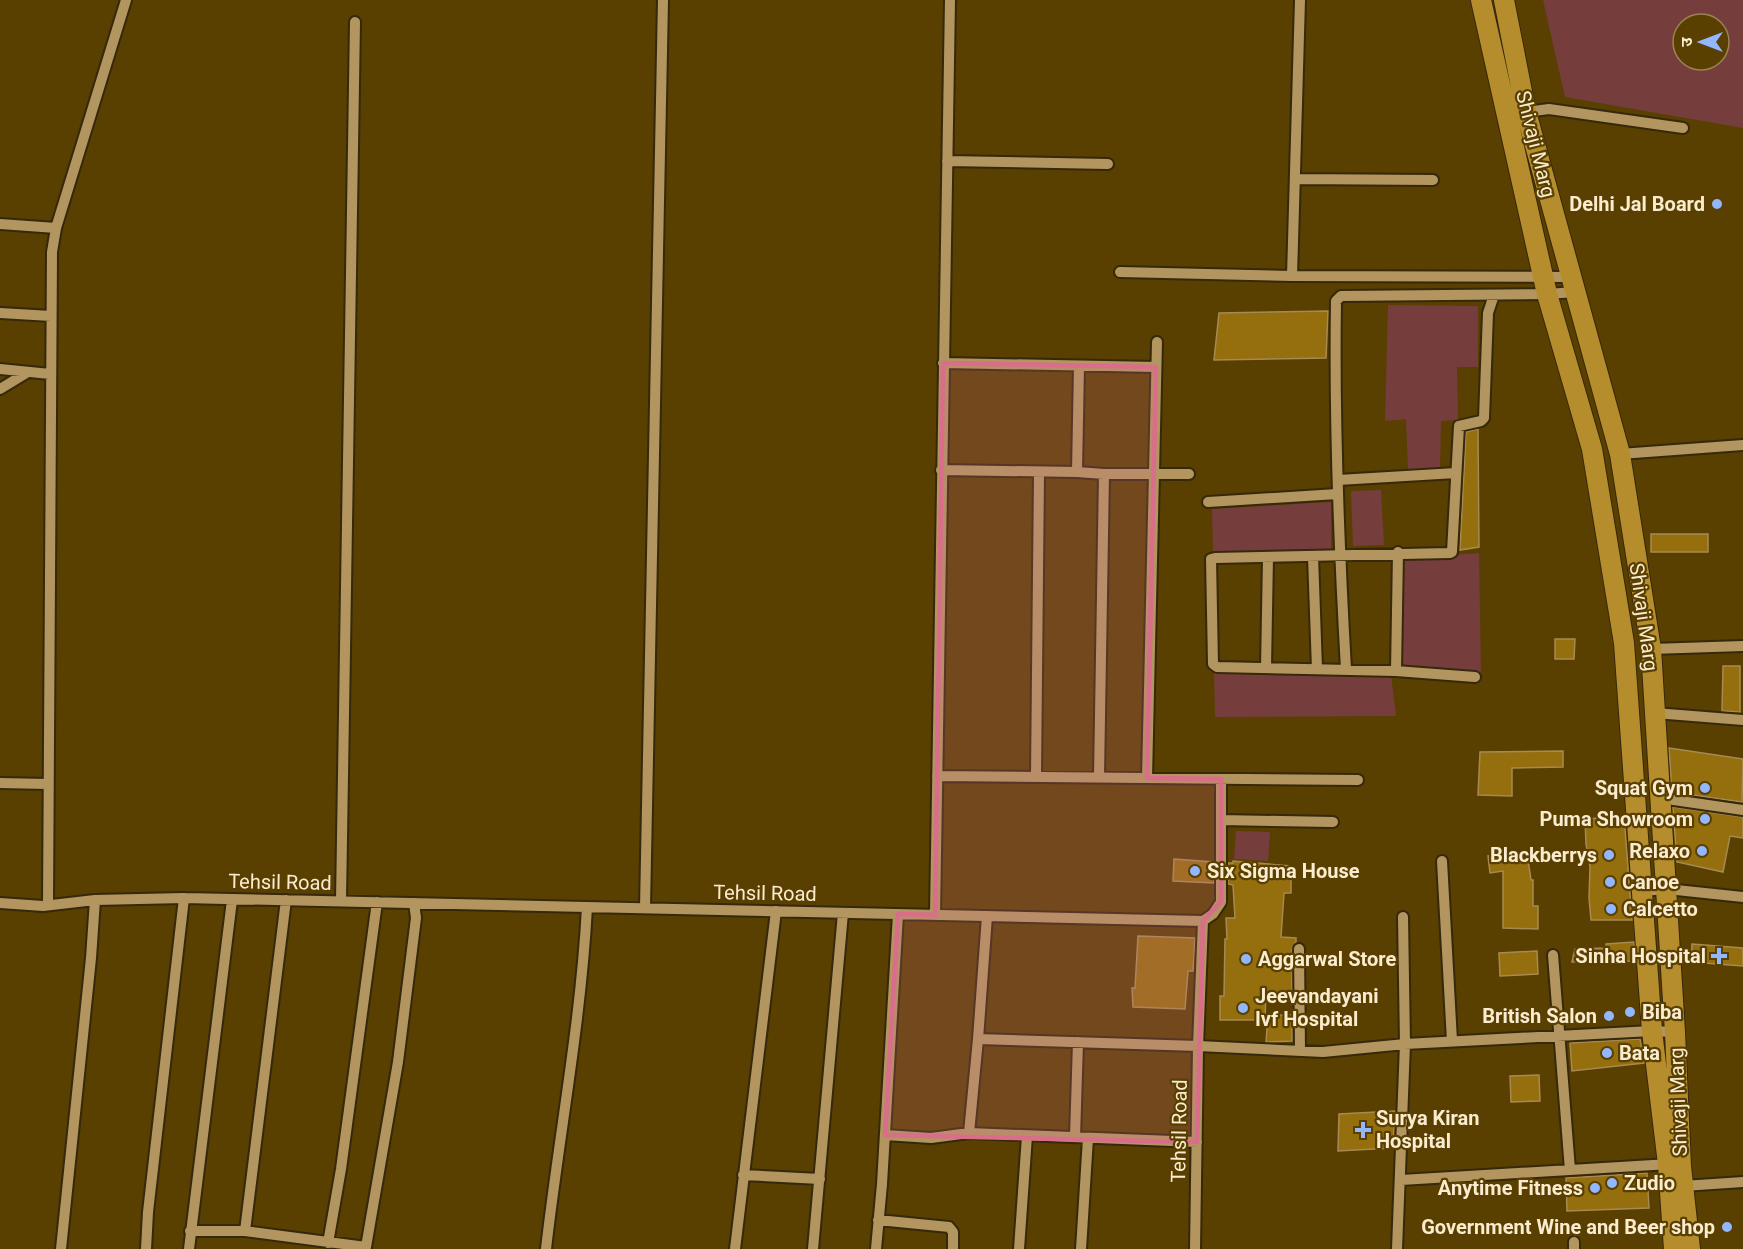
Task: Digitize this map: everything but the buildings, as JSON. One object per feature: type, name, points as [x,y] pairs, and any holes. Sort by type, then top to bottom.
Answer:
[{"type":"main road","name":"Shivaji Marg","points":[[1481,0],[1545,286],[1592,449],[1624,643],[1652,1031],[1674,1165],[1683,1186],[1689,1249]]},
{"type":"main road","name":"Shivaji Marg","points":[[1504,0],[1526,112],[1620,454],[1651,649],[1675,1032],[1674,1249]]},
{"type":"street","points":[[48,904],[51,262],[56,228],[126,0]]},
{"type":"street","points":[[645,908],[663,0]]},
{"type":"street","points":[[935,915],[950,0]]},
{"type":"street","points":[[1292,276],[1300,0]]},
{"type":"street","points":[[341,901],[355,22]]},
{"type":"street","points":[[1526,112],[1549,109],[1683,128]]},
{"type":"street","points":[[947,161],[1108,164]]},
{"type":"street","points":[[1295,179],[1434,180]]},
{"type":"street","points":[[0,224],[56,228]]},
{"type":"street","points":[[1119,272],[1545,286],[1573,285]]},
{"type":"street","points":[[1346,669],[1337,494],[1336,301],[1341,296],[1494,295],[1545,286],[1573,285]]},
{"type":"street","points":[[1475,676],[1346,669],[1217,667],[1213,664],[1209,562],[1215,558],[1452,552],[1459,426],[1481,421],[1484,418],[1488,313],[1494,295]]},
{"type":"street","points":[[0,313],[51,316]]},
{"type":"street","points":[[1147,778],[1156,342]]},
{"type":"street","points":[[943,363],[1156,367]]},
{"type":"street","points":[[1077,472],[1079,366]]},
{"type":"street","points":[[0,369],[50,374]]},
{"type":"street","points":[[0,389],[28,371]]},
{"type":"street","points":[[1620,454],[1743,445]]},
{"type":"street","points":[[941,470],[1189,474]]},
{"type":"street","points":[[1036,777],[1039,472]]},
{"type":"street","points":[[1338,480],[1456,473]]},
{"type":"street","points":[[1099,777],[1104,474]]},
{"type":"street","points":[[1208,502],[1337,494]]},
{"type":"street","points":[[1396,671],[1398,552]]},
{"type":"street","points":[[1313,556],[1317,669]]},
{"type":"street","points":[[1266,667],[1268,557]]},
{"type":"street","points":[[1651,649],[1743,646]]},
{"type":"street","points":[[1655,712],[1743,720]]},
{"type":"street","points":[[937,776],[1358,780]]},
{"type":"street","points":[[1203,921],[1213,914],[1221,902],[1221,779]]},
{"type":"street","points":[[0,783],[48,784]]},
{"type":"street","points":[[1660,798],[1743,810]]},
{"type":"street","points":[[1221,820],[1333,822]]},
{"type":"street","points":[[1442,861],[1452,1041]]},
{"type":"street","points":[[1642,891],[1667,889],[1743,897]]},
{"type":"street","points":[[146,1249],[148,1212],[184,898]]},
{"type":"street","name":"Tehsil Road","points":[[0,903],[43,906],[95,900],[184,898],[1203,921],[1198,1046],[1195,1249]]},
{"type":"street","points":[[61,1249],[95,900]]},
{"type":"street","points":[[189,1249],[232,900]]},
{"type":"street","points":[[245,1231],[286,900]]},
{"type":"street","points":[[328,1243],[341,1169],[376,902]]},
{"type":"street","points":[[190,1231],[245,1231],[365,1249],[398,1062],[416,918],[414,903]]},
{"type":"street","points":[[546,1249],[556,1163],[574,1046],[584,960],[587,907]]},
{"type":"street","points":[[735,1249],[776,911]]},
{"type":"street","points":[[813,1249],[843,913]]},
{"type":"street","points":[[876,1249],[898,914]]},
{"type":"street","points":[[969,1133],[987,916]]},
{"type":"street","points":[[1397,1249],[1405,1044],[1403,917]]},
{"type":"street","points":[[1299,949],[1300,1051]]},
{"type":"street","points":[[1553,955],[1570,1170]]},
{"type":"street","points":[[978,1039],[1198,1046],[1323,1053],[1452,1041],[1652,1031],[1675,1032]]},
{"type":"street","points":[[1075,1137],[1078,1042]]},
{"type":"street","points":[[885,1135],[931,1138],[969,1133],[1197,1142]]},
{"type":"street","points":[[1019,1249],[1027,1136]]},
{"type":"street","points":[[1081,1249],[1088,1138]]},
{"type":"street","points":[[1401,1180],[1674,1165]]},
{"type":"street","points":[[743,1175],[820,1179]]},
{"type":"street","points":[[1683,1186],[1743,1182]]},
{"type":"street","points":[[878,1221],[949,1227],[953,1232],[953,1249]]},
{"type":"highlighted area","points":[[943,363],[1156,367],[1147,778],[1221,779],[1221,902],[1203,921],[1197,1142],[885,1135],[898,914],[935,915]]},
{"type":"shaded area","points":[[1543,0],[1743,0],[1743,128],[1565,97]]},
{"type":"shaded area","points":[[1388,305],[1478,306],[1478,367],[1457,367],[1458,420],[1441,421],[1440,470],[1408,470],[1406,419],[1385,421]]},
{"type":"shaded area","points":[[1381,490],[1384,545],[1353,546],[1351,491]]},
{"type":"shaded area","points":[[1331,502],[1331,552],[1213,555],[1212,509]]},
{"type":"shaded area","points":[[1479,553],[1481,676],[1396,677],[1396,559]]},
{"type":"shaded area","points":[[1214,672],[1391,675],[1396,716],[1215,717]]},
{"type":"shaded area","points":[[1236,831],[1270,832],[1268,861],[1234,859]]},
{"type":"place","name":"Delhi Jal Board","points":[[1717,204]]},
{"type":"place","name":"Squat Gym","points":[[1705,788]]},
{"type":"place","name":"Puma Showroom","points":[[1705,819]]},
{"type":"place","name":"Relaxo","points":[[1702,851]]},
{"type":"place","name":"Blackberrys","points":[[1609,855]]},
{"type":"place","name":"Six Sigma House","points":[[1195,871]]},
{"type":"place","name":"Canoe","points":[[1610,882]]},
{"type":"place","name":"Calcetto","points":[[1611,909]]},
{"type":"place","name":"Sinha Hospital","points":[[1719,956]]},
{"type":"place","name":"Aggarwal Store","points":[[1246,959]]},
{"type":"place","name":"Jeevandayani Ivf Hospital","points":[[1243,1008]]},
{"type":"place","name":"Biba","points":[[1630,1012]]},
{"type":"place","name":"British Salon","points":[[1609,1016]]},
{"type":"place","name":"Bata","points":[[1607,1053]]},
{"type":"place","name":"Surya Kiran Hospital","points":[[1363,1130]]},
{"type":"place","name":"Zudio","points":[[1612,1183]]},
{"type":"place","name":"Anytime Fitness","points":[[1595,1188]]},
{"type":"place","name":"Government Wine and Beer shop","points":[[1727,1227]]}]
